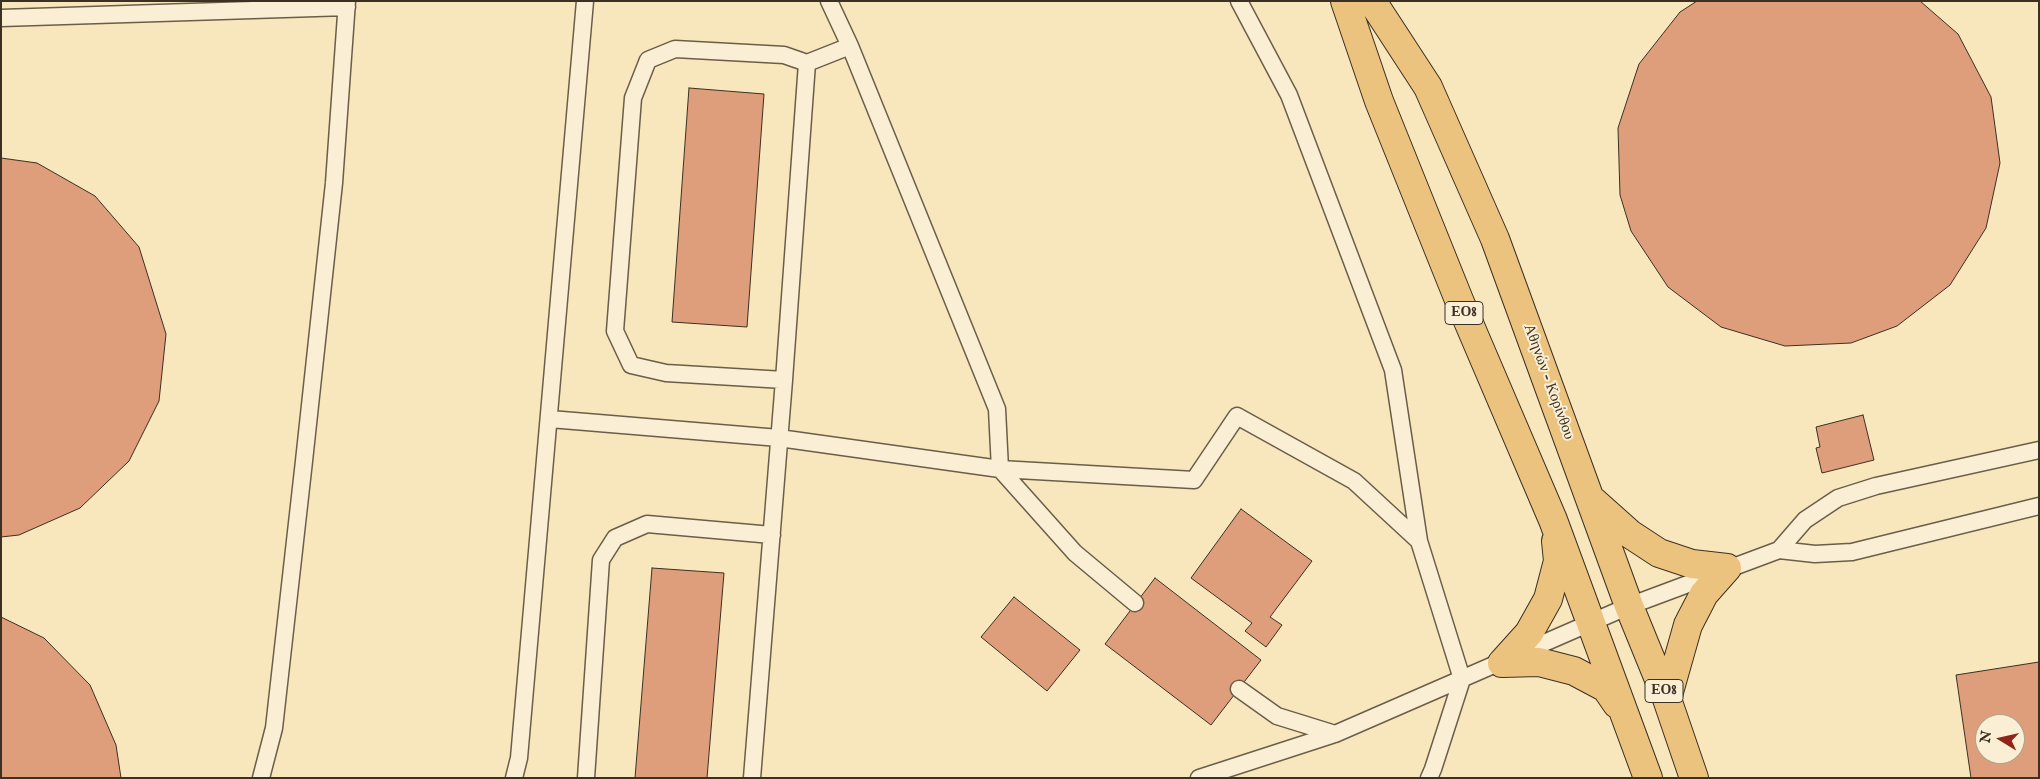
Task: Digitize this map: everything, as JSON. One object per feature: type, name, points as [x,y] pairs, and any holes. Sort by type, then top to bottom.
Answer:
[{"type":"main road","name":"ΕΟ8","points":[[1345,1],[1379,101],[1458,300],[1553,520],[1648,778]]},
{"type":"main road","name":"Αθηνών - Κορίνθου","points":[[1372,1],[1428,87],[1495,239],[1592,500],[1629,606],[1667,699],[1694,778]]},
{"type":"main road","points":[[1592,500],[1630,534],[1659,553],[1692,564],[1727,568]]},
{"type":"main road","points":[[1502,662],[1529,633],[1548,599],[1558,561],[1553,520]]},
{"type":"main road","points":[[1667,699],[1688,625],[1704,594],[1727,568]]},
{"type":"main road","points":[[1502,662],[1539,662],[1574,671],[1606,688],[1624,713]]},
{"type":"lane","points":[[514,778],[519,758],[550,419],[584,1]]},
{"type":"lane","points":[[828,1],[850,46],[997,408],[1000,469],[1075,553],[1135,604]]},
{"type":"lane","points":[[1239,1],[1289,95],[1393,370],[1419,541],[1462,679],[1434,768],[1429,778]]},
{"type":"lane","points":[[1,18],[347,4],[334,183],[305,452],[274,728],[261,778]]},
{"type":"lane","points":[[784,380],[666,373],[631,365],[615,331],[633,98],[648,60],[675,49],[784,54],[807,63],[850,46]]},
{"type":"lane","points":[[752,778],[780,438],[807,63]]},
{"type":"lane","points":[[550,419],[780,438],[1000,469],[1194,480],[1237,416],[1354,481],[1419,541]]},
{"type":"lane","points":[[1779,550],[1805,520],[1838,498],[1876,486],[2039,450]]},
{"type":"lane","points":[[1199,778],[1335,734],[1589,622],[1727,568],[1779,550],[1815,554],[1852,552],[2039,506]]},
{"type":"lane","points":[[586,778],[601,560],[615,538],[648,524],[772,535]]},
{"type":"lane","points":[[1239,689],[1277,716],[1335,734]]},
{"type":"building","points":[[1697,1],[1920,1],[1958,34],[1991,97],[2000,163],[1986,228],[1950,285],[1897,326],[1851,343],[1785,346],[1721,327],[1668,287],[1631,231],[1620,195],[1618,128],[1639,64],[1680,12]]},
{"type":"building","points":[[689,88],[764,94],[747,327],[672,322]]},
{"type":"building","points":[[1,158],[37,163],[95,196],[139,247],[166,334],[159,401],[129,461],[80,508],[19,535],[1,537]]},
{"type":"building","points":[[1863,415],[1874,460],[1822,473],[1816,448],[1820,447],[1816,427]]},
{"type":"building","points":[[1241,509],[1312,561],[1270,617],[1282,625],[1266,647],[1245,631],[1252,623],[1191,578]]},
{"type":"building","points":[[652,568],[724,573],[707,778],[635,778]]},
{"type":"building","points":[[1155,578],[1261,660],[1211,725],[1105,644]]},
{"type":"building","points":[[1014,597],[1080,650],[1047,691],[981,637]]},
{"type":"building","points":[[1,617],[44,638],[90,685],[116,745],[121,778],[1,778]]},
{"type":"building","points":[[2039,662],[2039,778],[1971,778],[1956,675]]}]
